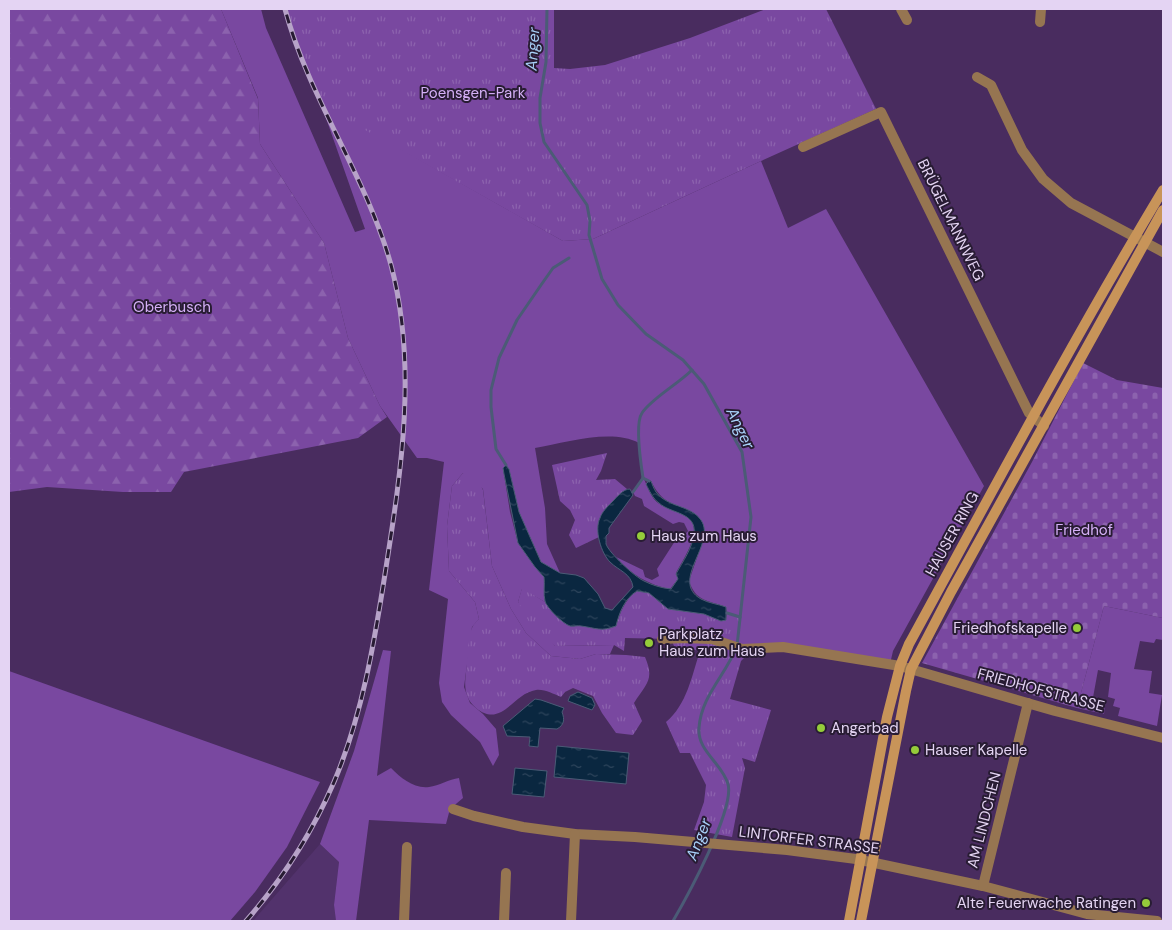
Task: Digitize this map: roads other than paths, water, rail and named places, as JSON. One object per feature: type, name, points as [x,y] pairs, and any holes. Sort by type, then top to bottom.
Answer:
[{"type":"main road","name":"HAUSER RING","points":[[849,921],[888,717],[900,666],[909,644],[1033,417],[1163,190]]},
{"type":"main road","name":"HAUSER RING","points":[[861,921],[911,668],[951,592],[1163,210]]},
{"type":"street","points":[[901,9],[907,20]]},
{"type":"street","points":[[1040,22],[1041,9]]},
{"type":"street","points":[[977,78],[991,85],[1022,150],[1044,179],[1071,203],[1163,252]]},
{"type":"street","name":"BRÜGELMANNWEG","points":[[803,147],[881,112],[1028,413],[1033,417]]},
{"type":"street","points":[[1033,417],[1044,426]]},
{"type":"street","points":[[662,639],[712,639],[742,648],[783,647],[911,668]]},
{"type":"street","name":"FRIEDHOFSTRASSE","points":[[911,668],[1028,703],[1163,738]]},
{"type":"street","name":"AM LINDCHEN","points":[[983,886],[1028,703]]},
{"type":"street","name":"LINTORFER STRASSE","points":[[453,809],[474,816],[523,827],[575,834],[787,850],[861,860],[983,886],[1087,914],[1157,921]]},
{"type":"street","points":[[571,921],[575,834]]},
{"type":"street","points":[[404,921],[407,847]]},
{"type":"street","points":[[504,921],[506,873]]},
{"type":"water","points":[[506,465],[509,469],[519,512],[541,562],[560,573],[584,578],[598,594],[605,608],[612,610],[633,587],[630,578],[607,558],[599,541],[598,523],[602,514],[620,494],[630,489],[633,495],[609,528],[606,544],[617,559],[640,579],[653,585],[671,589],[678,579],[676,574],[687,555],[693,539],[694,527],[691,521],[682,514],[664,507],[657,501],[646,484],[651,481],[660,497],[691,511],[701,520],[704,530],[703,540],[691,572],[690,582],[692,591],[707,602],[726,607],[726,620],[721,621],[704,614],[668,609],[649,593],[637,591],[623,606],[616,626],[599,629],[567,625],[546,604],[544,577],[518,543],[503,468]]},
{"type":"water","points":[[578,692],[592,698],[595,705],[592,710],[568,701],[570,696]]},
{"type":"water","points":[[535,699],[564,708],[561,726],[557,729],[540,728],[538,747],[529,746],[530,737],[507,736],[503,726]]},
{"type":"water","points":[[557,746],[629,753],[626,784],[554,777]]},
{"type":"water","points":[[515,768],[547,771],[544,797],[512,794]]},
{"type":"waterway","name":"Anger","points":[[547,9],[546,62],[540,98],[540,123],[544,142],[587,205],[590,221],[589,235],[602,279],[618,305],[646,334],[683,360],[704,384],[742,452],[751,517],[737,646],[704,706],[699,728],[702,744],[721,770],[728,784],[728,796],[724,813],[708,853],[673,921]]},
{"type":"waterway","points":[[506,465],[496,449],[491,407],[491,390],[499,358],[517,320],[541,285],[553,268],[569,258]]},
{"type":"waterway","points":[[633,492],[643,478],[639,435],[642,413],[652,402],[692,370]]},
{"type":"waterway","points":[[643,478],[649,481]]},
{"type":"waterway","points":[[727,613],[740,617]]},
{"type":"railway","points":[[246,921],[272,889],[306,838],[334,782],[344,757],[360,706],[381,600],[401,458],[404,420],[404,342],[399,303],[391,265],[367,200],[308,74],[295,42],[285,9]]},
{"type":"place","name":"Haus zum Haus","points":[[641,536]]},
{"type":"place","name":"Friedhofskapelle","points":[[1077,628]]},
{"type":"place","name":"Parkplatz Haus zum Haus","points":[[649,643]]},
{"type":"place","name":"Angerbad","points":[[821,728]]},
{"type":"place","name":"Hauser Kapelle","points":[[915,750]]},
{"type":"place","name":"Alte Feuerwache Ratingen","points":[[1146,903]]},
{"type":"park label","name":"Poensgen-Park","points":[[473,93]]},
{"type":"park label","name":"Oberbusch","points":[[172,307]]},
{"type":"park label","name":"Friedhof","points":[[1084,530]]}]
